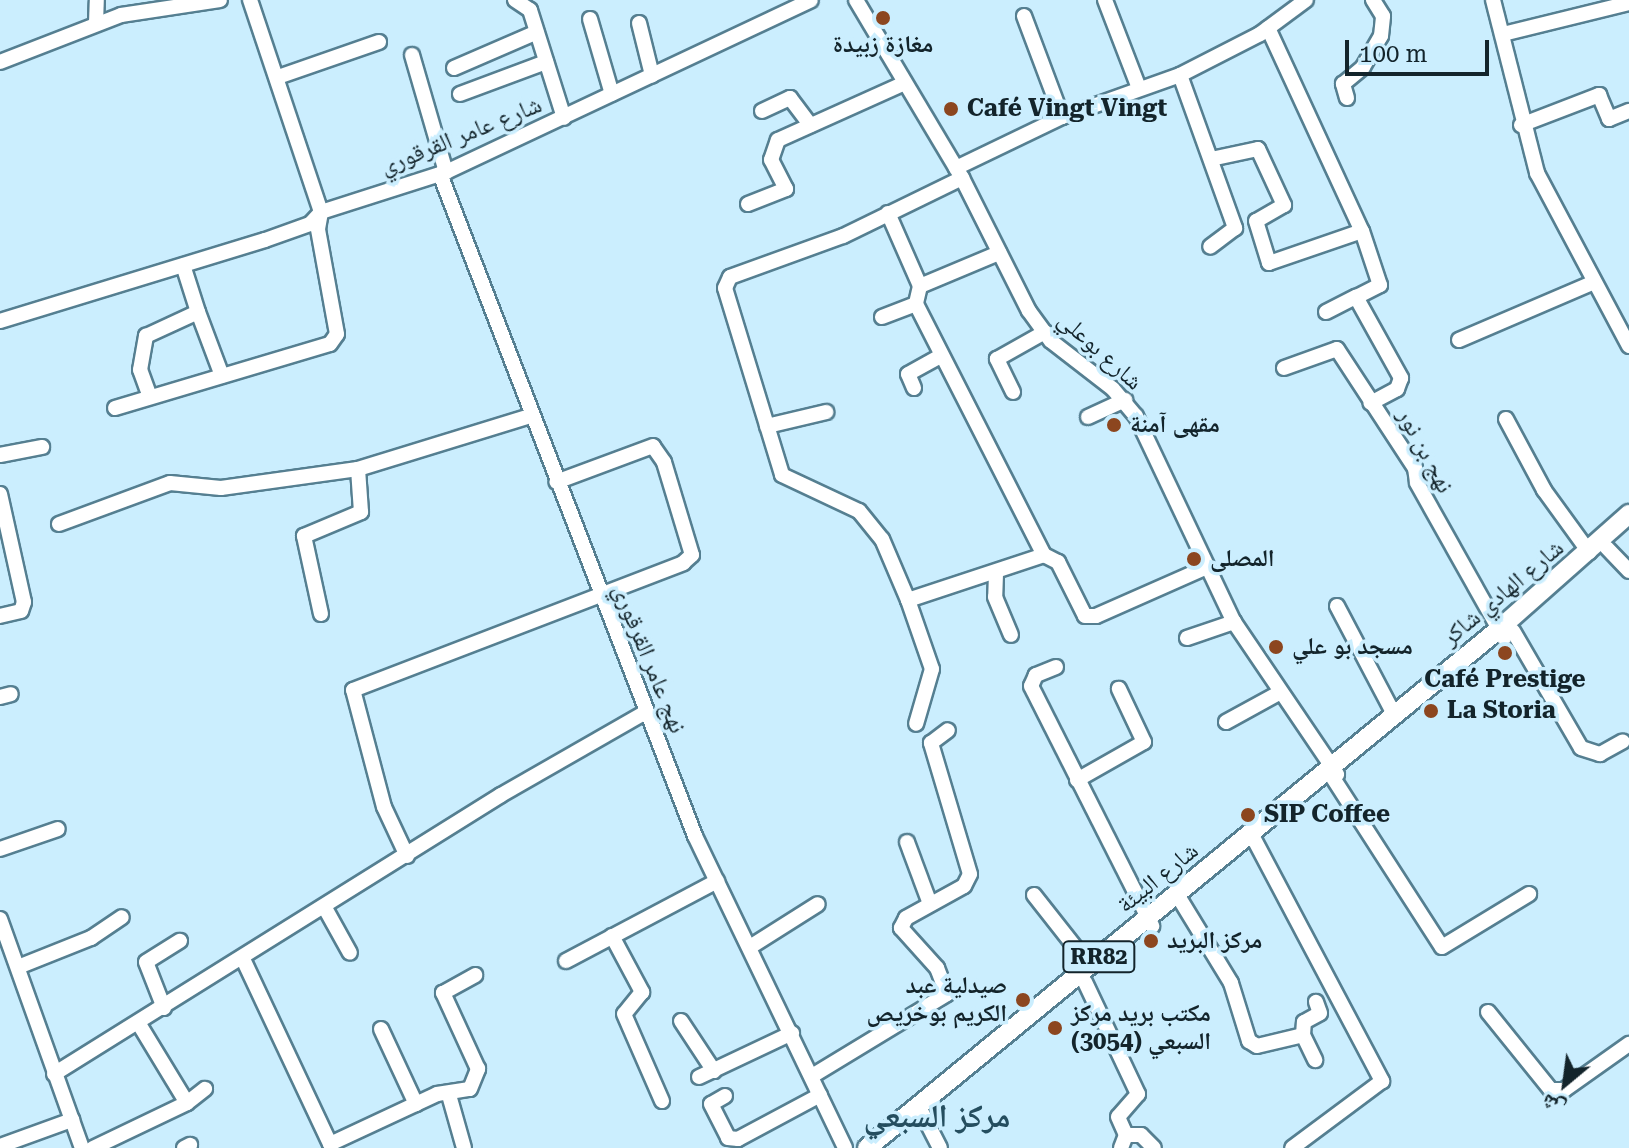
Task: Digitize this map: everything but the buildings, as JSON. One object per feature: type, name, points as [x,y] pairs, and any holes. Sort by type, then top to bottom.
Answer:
[{"type":"main road","name":"شارع الهادي شاكر","points":[[1334,773],[1505,633],[1599,547],[1629,514]]},
{"type":"main road","name":"شارع الهادي شاكر","points":[[1599,547],[1629,527]]},
{"type":"main road","name":"شارع الهادي شاكر","points":[[1334,773],[1394,714],[1505,633]]},
{"type":"main road","name":"شارع البيئة","points":[[1150,922],[1181,901],[1213,870],[1255,841],[1334,773]]},
{"type":"main road","name":"شارع البيئة","points":[[867,1148],[920,1110],[1334,773]]},
{"type":"main road","name":"شارع البيئة","points":[[882,1148],[920,1110]]},
{"type":"street","points":[[96,23],[97,0]]},
{"type":"street","points":[[0,62],[96,23],[220,0]]},
{"type":"street","points":[[115,408],[330,344],[337,334],[318,229],[321,212],[250,0]]},
{"type":"street","points":[[515,0],[534,5],[537,32],[564,118]]},
{"type":"street","name":"شارع عامر القرقوري","points":[[0,321],[310,224],[321,212],[443,173],[811,0]]},
{"type":"street","points":[[1105,0],[1139,88]]},
{"type":"street","points":[[916,724],[932,669],[908,600],[874,526],[842,500],[782,475],[725,288],[730,277],[888,213],[1062,117],[1180,75],[1268,28],[1306,0]]},
{"type":"street","points":[[1347,98],[1343,84],[1363,67],[1381,36],[1383,16],[1373,0]]},
{"type":"street","points":[[1493,0],[1521,125],[1537,173],[1629,346]]},
{"type":"street","name":"شارع بوعلي","points":[[862,1],[1045,332],[1125,400],[1234,622],[1277,694],[1334,773],[1442,947],[1529,894]]},
{"type":"street","points":[[1503,34],[1622,4]]},
{"type":"street","points":[[1024,16],[1062,117]]},
{"type":"street","points":[[590,19],[612,94]]},
{"type":"street","points":[[639,23],[652,75]]},
{"type":"street","points":[[1268,28],[1362,231],[1380,285],[1326,312]]},
{"type":"street","points":[[454,68],[537,32]]},
{"type":"street","points":[[278,77],[379,42]]},
{"type":"street","name":"نهج عامر القرقوري","points":[[412,55],[443,173],[530,416],[598,592],[717,881],[845,1148]]},
{"type":"street","points":[[460,94],[546,62]]},
{"type":"street","points":[[1180,75],[1235,228],[1210,247]]},
{"type":"street","points":[[748,204],[786,189],[771,160],[772,149],[810,125],[905,83]]},
{"type":"street","points":[[1521,125],[1599,95],[1609,119],[1629,111]]},
{"type":"street","points":[[762,111],[790,98],[810,125]]},
{"type":"street","points":[[1211,159],[1258,149],[1284,205],[1256,221],[1269,263],[1362,231]]},
{"type":"street","points":[[888,213],[920,286],[916,304],[941,356],[1044,555],[1058,562],[1085,616],[1130,603],[1207,567]]},
{"type":"street","points":[[920,286],[999,253]]},
{"type":"street","points":[[183,265],[222,376]]},
{"type":"street","points":[[1459,340],[1594,282]]},
{"type":"street","points":[[1356,297],[1401,378],[1397,389],[1371,403]]},
{"type":"street","points":[[882,317],[916,304]]},
{"type":"street","points":[[150,397],[140,370],[146,336],[198,312]]},
{"type":"street","points":[[1013,392],[997,359],[1045,332]]},
{"type":"street","name":"نهج بن نور","points":[[1284,368],[1332,346],[1415,468],[1417,483],[1505,633],[1581,748],[1600,754],[1623,741]]},
{"type":"street","points":[[914,388],[908,374],[941,356]]},
{"type":"street","points":[[1088,417],[1125,400]]},
{"type":"street","points":[[767,426],[826,412]]},
{"type":"street","points":[[59,524],[170,483],[221,488],[358,469],[530,416]]},
{"type":"street","points":[[1506,419],[1544,490],[1599,547],[1629,571]]},
{"type":"street","points":[[407,856],[384,807],[353,690],[598,592],[683,563],[692,555],[664,462],[647,445],[556,482]]},
{"type":"street","points":[[0,455],[42,447]]},
{"type":"street","points":[[321,614],[304,536],[361,512],[358,469]]},
{"type":"street","points":[[0,494],[24,602],[21,611],[0,616]]},
{"type":"street","points":[[908,600],[996,574],[1044,555]]},
{"type":"street","points":[[996,574],[995,597],[1011,635]]},
{"type":"street","points":[[1337,606],[1394,714]]},
{"type":"street","points":[[1187,638],[1234,622]]},
{"type":"street","points":[[1056,667],[1036,675],[1031,686],[1150,922]]},
{"type":"street","points":[[1077,780],[1144,742],[1119,689]]},
{"type":"street","points":[[1226,722],[1277,694]]},
{"type":"street","points":[[54,1074],[646,712]]},
{"type":"street","points":[[812,1076],[947,994],[937,968],[901,928],[906,918],[964,886],[970,874],[931,743],[948,730]]},
{"type":"street","points":[[0,849],[58,829]]},
{"type":"street","points":[[1255,841],[1382,1081],[1292,1148]]},
{"type":"street","points":[[907,842],[930,904]]},
{"type":"street","points":[[566,961],[717,881]]},
{"type":"street","points":[[1034,895],[1087,974],[1138,1094],[1118,1117],[1124,1142],[1141,1135],[1154,1148]]},
{"type":"street","points":[[1181,901],[1231,983],[1249,1041],[1257,1046],[1303,1035]]},
{"type":"street","points":[[750,947],[818,904]]},
{"type":"street","points":[[325,908],[350,953]]},
{"type":"street","points":[[18,967],[91,938],[122,917]]},
{"type":"street","points":[[0,919],[82,1148]]},
{"type":"street","points":[[612,936],[642,992],[624,1014],[662,1101]]},
{"type":"street","points":[[164,1008],[146,962],[180,941]]},
{"type":"street","points":[[243,959],[326,1146],[416,1104],[470,1089],[478,1069],[443,993],[475,975]]},
{"type":"street","points":[[1315,1060],[1303,1035],[1304,1022],[1320,1013],[1316,1002]]},
{"type":"street","points":[[1488,1012],[1551,1090],[1564,1090],[1629,1044]]},
{"type":"street","points":[[681,1021],[706,1074],[792,1033]]},
{"type":"street","points":[[139,1024],[187,1103]]},
{"type":"street","points":[[381,1029],[416,1104]]},
{"type":"street","points":[[93,1148],[187,1103],[205,1089]]},
{"type":"street","points":[[449,1095],[464,1148]]},
{"type":"street","points":[[725,1096],[711,1104],[728,1138],[738,1139],[820,1095]]},
{"type":"street","points":[[920,1110],[940,1148]]},
{"type":"street","points":[[0,1146],[72,1120]]},
{"type":"place","name":"مغازة زبيدة","points":[[883,18]]},
{"type":"place","name":"Café Vingt Vingt","points":[[951,109]]},
{"type":"place","name":"مقهى آمنة","points":[[1114,425]]},
{"type":"place","name":"المصلى","points":[[1194,559]]},
{"type":"place","name":"مسجد بو علي","points":[[1276,647]]},
{"type":"place","name":"Café Prestige","points":[[1505,653]]},
{"type":"place","name":"La Storia","points":[[1431,711]]},
{"type":"place","name":"SIP Coffee","points":[[1248,815]]},
{"type":"place","name":"مركز البريد","points":[[1151,941]]},
{"type":"place","name":"صيدلية عبد الكريم بوخريص","points":[[1023,1000]]},
{"type":"place","name":"مكتب بريد مركز السبعي (3054)","points":[[1055,1028]]},
{"type":"district","name":"مركز السبعي","points":[[937,1116]]}]
